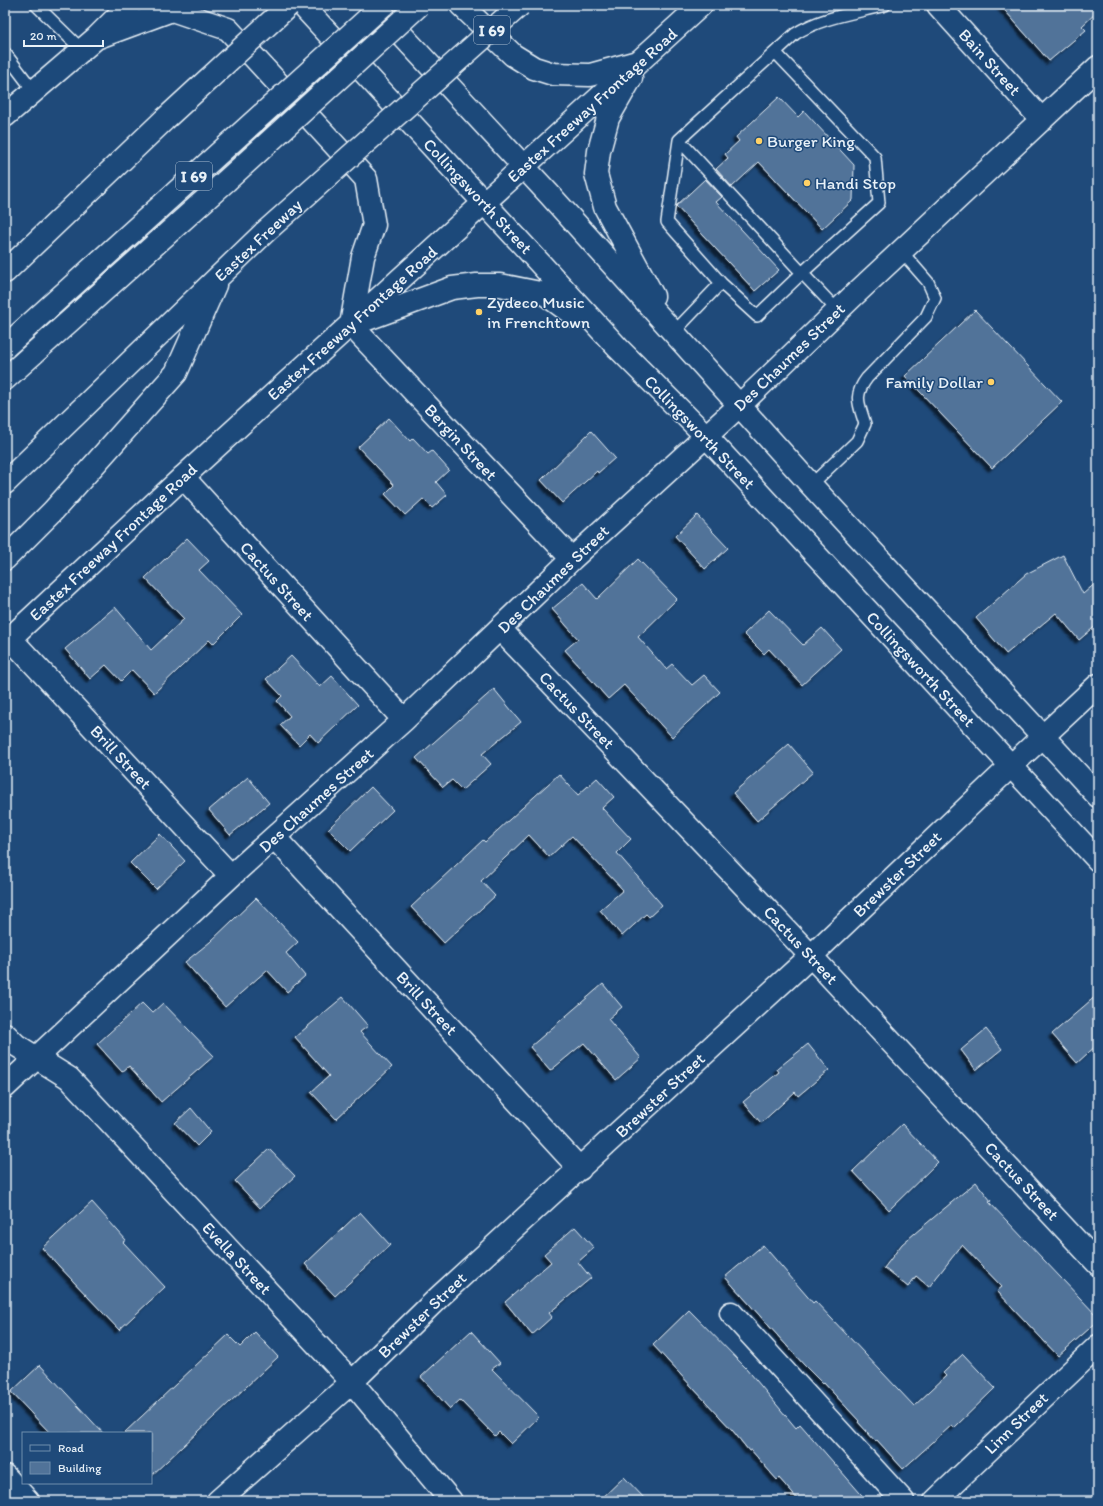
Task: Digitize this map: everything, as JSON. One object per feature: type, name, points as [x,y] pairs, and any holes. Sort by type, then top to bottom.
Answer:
[{"type":"main road","points":[[5,116],[33,90],[89,44],[129,5]]},
{"type":"main road","points":[[5,272],[164,120],[290,5]]},
{"type":"main road","name":"Collingsworth Street","points":[[302,5],[618,348],[706,436],[1098,860]]},
{"type":"main road","points":[[374,5],[524,167],[811,485],[1098,796]]},
{"type":"main road","name":"I 69","points":[[5,347],[383,5]]},
{"type":"main road","name":"I 69","points":[[5,380],[419,5]]},
{"type":"main road","points":[[461,5],[513,55],[534,68],[553,74],[590,75],[641,61]]},
{"type":"main road","name":"Eastex Freeway","points":[[5,483],[265,232],[520,5]]},
{"type":"main road","name":"Eastex Freeway Frontage Road","points":[[8,640],[183,477],[701,5]]},
{"type":"main road","name":"Bain Street","points":[[938,5],[1042,120]]},
{"type":"main road","points":[[89,44],[172,10],[228,29],[366,179],[374,225],[364,257],[351,325]]},
{"type":"main road","points":[[641,61],[608,118],[599,151],[596,174],[605,207],[674,332]]},
{"type":"main road","name":"Des Chaumes Street","points":[[5,1087],[37,1059],[44,1050],[231,876],[275,838],[404,720],[572,559],[740,405],[901,251],[1098,67]]},
{"type":"main road","points":[[5,559],[53,511],[176,373],[220,275]]},
{"type":"main road","points":[[351,325],[452,288],[477,285],[500,285],[545,294],[618,348]]},
{"type":"main road","name":"Bergin Street","points":[[351,325],[572,559]]},
{"type":"main road","name":"Cactus Street","points":[[183,477],[404,720]]},
{"type":"main road","name":"Cactus Street","points":[[500,629],[811,956],[1098,1264]]},
{"type":"main road","name":"Brill Street","points":[[8,640],[231,876]]},
{"type":"main road","name":"Brewster Street","points":[[218,1501],[352,1382],[439,1297],[811,956],[1011,766],[1098,686]]},
{"type":"main road","name":"Brill Street","points":[[275,838],[580,1169]]},
{"type":"main road","name":"Evella Street","points":[[5,1034],[16,1046],[69,1078],[352,1382],[451,1501]]},
{"type":"main road","points":[[730,1313],[903,1501]]},
{"type":"main road","name":"Linn Street","points":[[935,1501],[1098,1346]]},
{"type":"main road","points":[[5,1476],[28,1501]]},
{"type":"lane","points":[[36,5],[89,44]]},
{"type":"lane","points":[[776,53],[875,157],[880,202],[802,272],[757,316],[721,283],[667,222],[679,140],[776,53],[804,29],[818,23],[885,5]]},
{"type":"lane","points":[[5,53],[33,90]]},
{"type":"lane","points":[[679,140],[838,311]]},
{"type":"lane","points":[[811,485],[857,441],[865,424],[858,404],[859,388],[926,318],[935,298],[928,282],[901,251]]},
{"type":"lane","points":[[674,332],[721,283]]},
{"type":"building","points":[[1000,5],[1098,5],[1098,11],[1082,26],[1086,30],[1049,61]]},
{"type":"building","points":[[779,97],[798,117],[804,111],[854,165],[853,200],[822,229],[759,162],[732,187],[716,169],[728,158],[725,154],[739,141],[736,137]]},
{"type":"building","points":[[705,179],[722,197],[716,202],[779,270],[755,291],[676,206]]},
{"type":"building","points":[[975,310],[1062,402],[992,468],[905,376]]},
{"type":"building","points":[[389,418],[410,441],[413,438],[428,454],[432,451],[449,470],[436,482],[447,495],[432,508],[423,499],[405,515],[385,494],[394,485],[358,447]]},
{"type":"building","points":[[591,431],[615,458],[598,473],[597,471],[562,503],[541,480]]},
{"type":"building","points":[[697,515],[728,548],[705,569],[675,536]]},
{"type":"building","points":[[187,538],[209,561],[199,570],[242,615],[213,644],[209,640],[154,693],[132,670],[121,681],[106,665],[90,679],[65,649],[115,607],[151,650],[184,619],[145,578]]},
{"type":"building","points":[[1063,555],[1083,594],[1098,581],[1098,624],[1079,640],[1056,613],[1006,654],[976,618],[1026,574]]},
{"type":"building","points":[[638,559],[677,599],[638,637],[666,669],[672,664],[692,685],[704,675],[720,692],[672,737],[624,685],[608,699],[565,650],[578,639],[552,609],[583,583],[597,599]]},
{"type":"building","points":[[769,610],[803,645],[822,628],[841,649],[802,685],[769,649],[764,654],[744,634]]},
{"type":"building","points":[[291,656],[320,687],[332,676],[358,705],[318,743],[310,734],[299,745],[280,725],[290,716],[277,701],[282,696],[266,679]]},
{"type":"building","points":[[494,689],[521,722],[482,754],[491,764],[462,790],[452,780],[443,787],[416,758]]},
{"type":"building","points":[[789,744],[813,772],[757,821],[733,793]]},
{"type":"building","points":[[559,774],[578,795],[597,778],[614,797],[602,808],[631,839],[617,853],[662,905],[649,917],[646,914],[622,936],[600,910],[623,890],[572,836],[549,857],[529,835],[481,881],[495,896],[444,943],[411,907],[483,840],[485,842]]},
{"type":"building","points":[[248,777],[269,803],[230,835],[209,810]]},
{"type":"building","points":[[371,787],[393,810],[350,851],[328,829]]},
{"type":"building","points":[[160,834],[185,861],[156,889],[130,863]]},
{"type":"building","points":[[256,898],[298,942],[286,953],[305,976],[287,992],[267,970],[225,1007],[185,962],[210,942]]},
{"type":"building","points":[[603,984],[622,1007],[608,1019],[641,1058],[616,1080],[584,1043],[550,1071],[530,1047]]},
{"type":"building","points":[[1098,994],[1098,1044],[1077,1063],[1052,1034]]},
{"type":"building","points":[[343,997],[368,1026],[360,1032],[392,1067],[336,1119],[311,1092],[329,1076],[295,1037]]},
{"type":"building","points":[[142,1003],[152,1013],[163,1003],[214,1056],[161,1102],[129,1066],[122,1072],[97,1044]]},
{"type":"building","points":[[986,1029],[1002,1049],[976,1070],[961,1050]]},
{"type":"building","points":[[808,1044],[829,1070],[798,1096],[795,1092],[761,1123],[743,1102],[779,1072],[777,1069]]},
{"type":"building","points":[[191,1108],[211,1132],[197,1146],[175,1123]]},
{"type":"building","points":[[902,1124],[938,1162],[889,1210],[853,1171]]},
{"type":"building","points":[[269,1149],[295,1176],[260,1208],[235,1181]]},
{"type":"building","points":[[976,1182],[991,1201],[989,1202],[1098,1317],[1098,1321],[1058,1356],[997,1291],[1002,1287],[962,1245],[929,1287],[916,1276],[908,1287],[884,1268],[902,1244]]},
{"type":"building","points":[[92,1202],[126,1240],[123,1242],[165,1287],[119,1330],[42,1248]]},
{"type":"building","points":[[360,1212],[390,1245],[335,1296],[305,1264]]},
{"type":"building","points":[[575,1227],[594,1248],[578,1262],[591,1278],[549,1313],[552,1317],[532,1335],[505,1302],[551,1262],[544,1254]]},
{"type":"building","points":[[763,1245],[813,1303],[815,1301],[914,1406],[946,1376],[943,1373],[963,1354],[995,1388],[954,1428],[952,1425],[903,1469],[877,1440],[876,1442],[824,1383],[823,1384],[804,1365],[725,1277]]},
{"type":"building","points":[[689,1310],[746,1368],[796,1428],[800,1424],[867,1501],[799,1501],[779,1478],[777,1480],[751,1450],[749,1451],[733,1431],[653,1345]]},
{"type":"building","points":[[471,1331],[500,1363],[492,1369],[539,1417],[511,1444],[499,1432],[495,1436],[460,1400],[450,1409],[421,1377]]},
{"type":"building","points":[[255,1332],[278,1357],[152,1475],[152,1432],[125,1432],[228,1335],[240,1347]]},
{"type":"building","points":[[40,1365],[102,1432],[49,1432],[11,1392]]},
{"type":"building","points":[[624,1477],[647,1501],[599,1501]]},
{"type":"place","name":"Burger King","points":[[759,141]]},
{"type":"place","name":"Handi Stop","points":[[807,183]]},
{"type":"place","name":"Zydeco Music in Frenchtown","points":[[479,312]]},
{"type":"place","name":"Family Dollar","points":[[991,382]]}]
